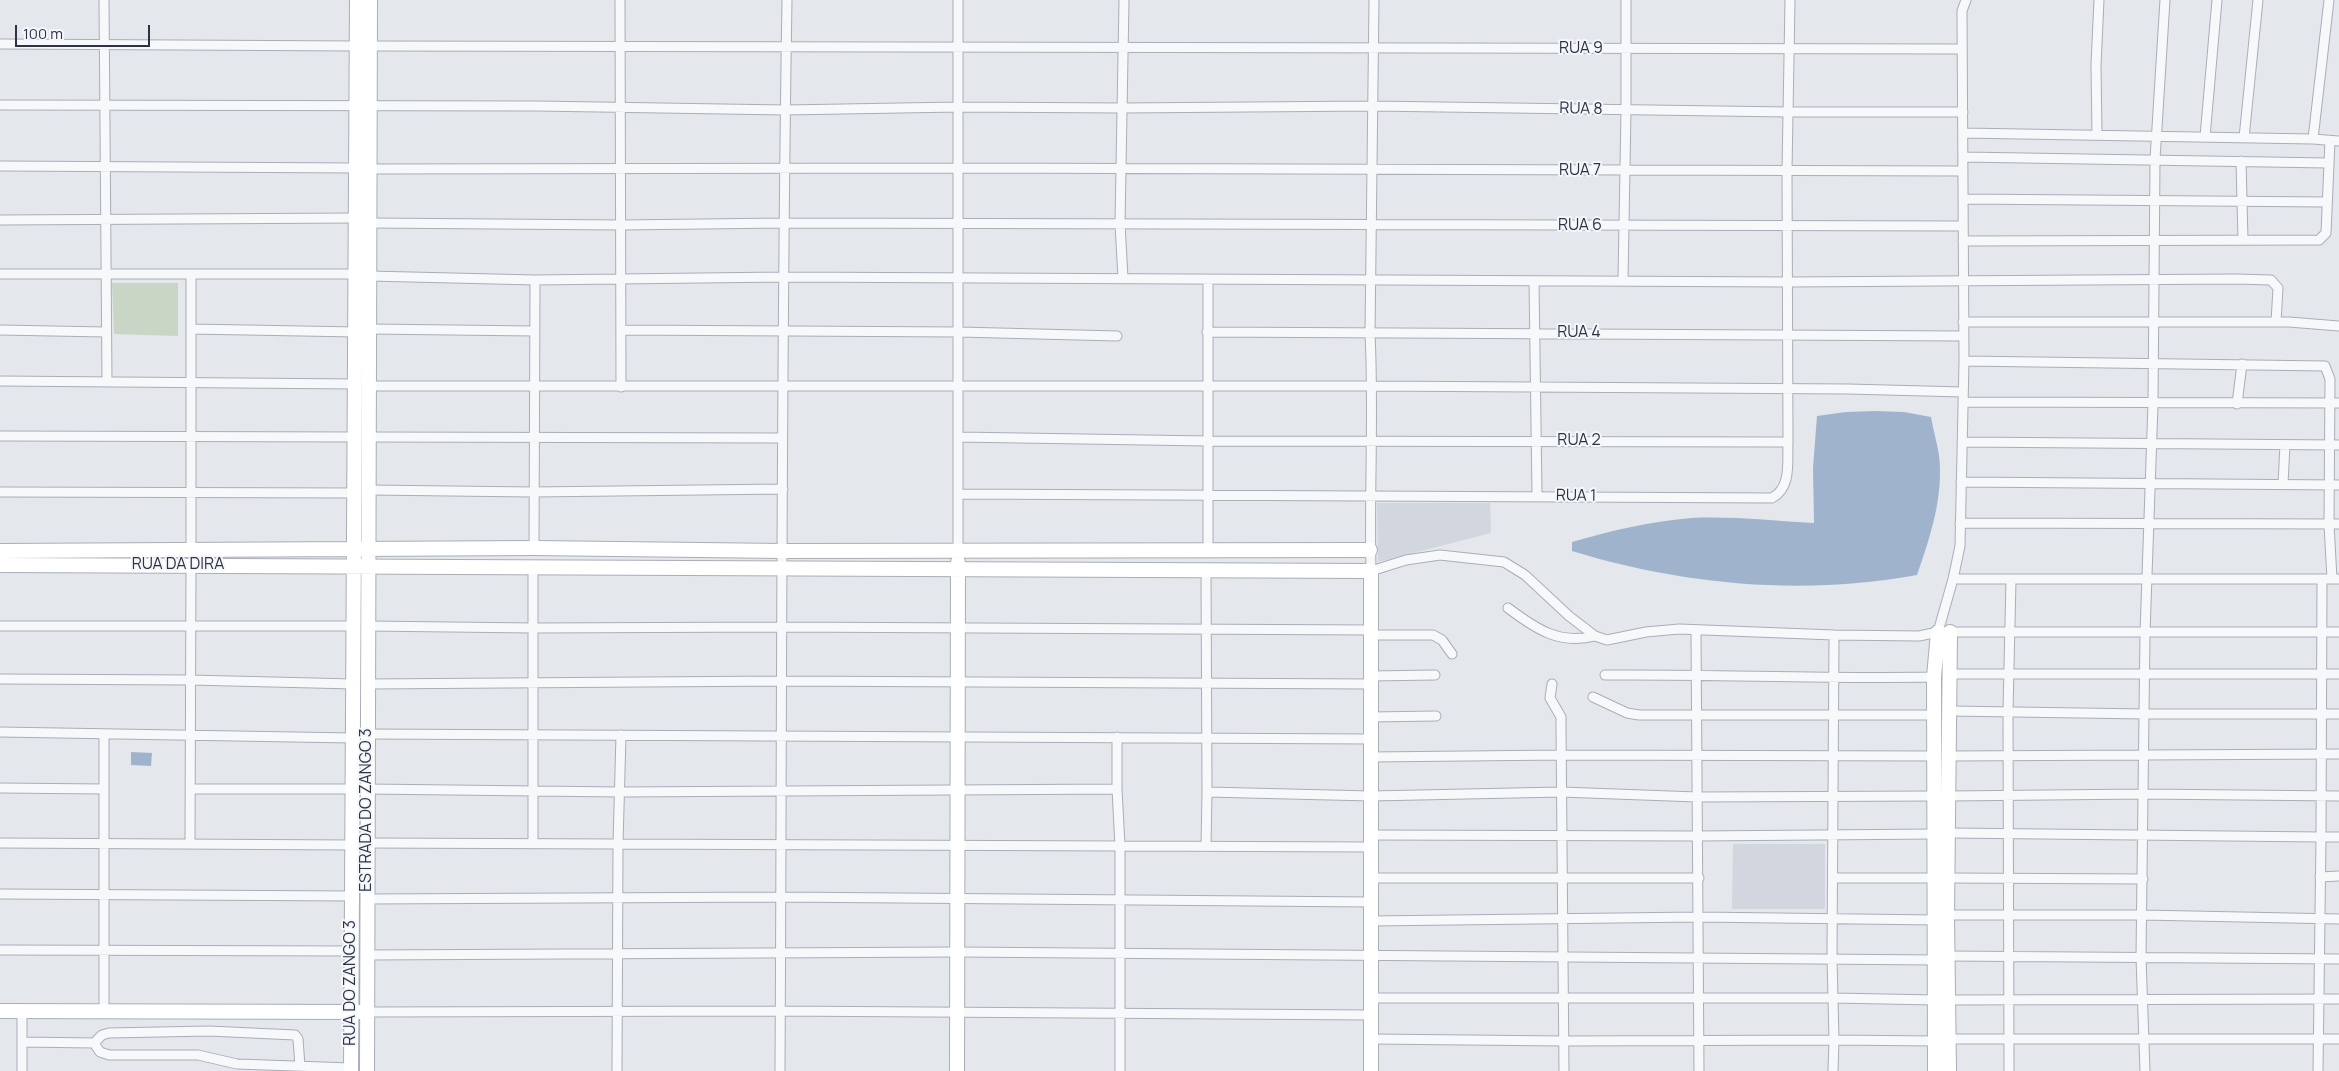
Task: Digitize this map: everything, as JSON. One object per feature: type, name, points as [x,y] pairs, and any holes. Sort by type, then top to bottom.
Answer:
[{"type":"street","points":[[104,0],[107,382]]},
{"type":"street","points":[[357,0],[363,46],[363,169],[370,222],[362,275]]},
{"type":"street","points":[[363,46],[370,0]]},
{"type":"street","points":[[620,0],[621,387]]},
{"type":"street","points":[[780,1071],[782,438],[786,0]]},
{"type":"street","points":[[958,0],[958,1071]]},
{"type":"street","points":[[1123,278],[1120,224],[1124,0]]},
{"type":"street","points":[[1371,1071],[1370,440],[1372,386],[1370,334],[1374,0]]},
{"type":"street","points":[[1623,281],[1626,0]]},
{"type":"street","points":[[1788,442],[1787,171],[1790,0]]},
{"type":"street","points":[[1942,796],[1950,756],[1950,674],[1944,632],[1944,610],[1960,546],[1964,361],[1962,322],[1962,11],[1966,0]]},
{"type":"street","points":[[2097,134],[2096,65],[2099,0]]},
{"type":"street","points":[[2145,1071],[2142,957],[2145,632],[2154,364],[2156,159],[2166,0]]},
{"type":"street","points":[[2205,137],[2217,0]]},
{"type":"street","points":[[2244,138],[2258,0]]},
{"type":"street","points":[[2313,139],[2329,0]]},
{"type":"street","name":"RUA 9","points":[[0,44],[1962,49]]},
{"type":"street","name":"RUA 8","points":[[0,105],[620,107],[786,110],[958,107],[1373,106],[1788,112],[1963,112]]},
{"type":"street","points":[[1963,132],[2334,141],[2328,163],[2326,233],[2319,240],[1963,241]]},
{"type":"street","points":[[1963,157],[2328,163]]},
{"type":"street","points":[[2241,161],[2243,240]]},
{"type":"street","name":"RUA 7","points":[[0,166],[621,170],[1121,168],[1963,171]]},
{"type":"street","points":[[362,275],[356,218],[363,169]]},
{"type":"street","points":[[1963,199],[2327,202]]},
{"type":"street","points":[[0,220],[356,218]]},
{"type":"street","name":"RUA 6","points":[[370,222],[621,225],[784,223],[958,225],[1963,226]]},
{"type":"street","points":[[0,274],[362,275],[535,280],[784,277],[1788,282],[2270,280],[2278,288],[2276,322]]},
{"type":"street","points":[[190,843],[191,274]]},
{"type":"street","name":"ESTRADA DO ZANGO 3","points":[[362,275],[362,626],[368,684],[367,734],[360,789],[366,843],[367,1071]]},
{"type":"street","points":[[1208,279],[1208,550]]},
{"type":"street","points":[[534,548],[535,280]]},
{"type":"street","points":[[1534,281],[1537,495]]},
{"type":"street","points":[[1962,322],[2276,322],[2339,326]]},
{"type":"street","points":[[191,329],[534,331]]},
{"type":"street","points":[[0,330],[106,332]]},
{"type":"street","points":[[621,330],[959,332],[1118,336]]},
{"type":"street","name":"RUA 4","points":[[1207,332],[1963,336]]},
{"type":"street","points":[[1953,579],[2336,579],[2329,524],[2334,485],[2329,444],[2335,403],[2325,366],[1964,361]]},
{"type":"street","points":[[2237,404],[2242,364]]},
{"type":"street","points":[[0,381],[191,381],[363,385],[621,387],[783,384],[1788,389],[2153,404],[2335,403]]},
{"type":"street","points":[[0,436],[534,439],[782,438]]},
{"type":"street","name":"RUA 2","points":[[958,438],[1208,441],[1788,442]]},
{"type":"street","name":"RUA 1","points":[[958,494],[1537,495],[1772,498],[1780,494],[1786,485],[1788,442]]},
{"type":"street","points":[[1962,442],[2339,444]]},
{"type":"street","points":[[2283,484],[2285,445]]},
{"type":"street","points":[[1961,482],[2334,485]]},
{"type":"street","points":[[0,492],[533,492],[783,489]]},
{"type":"street","points":[[1960,523],[2339,524]]},
{"type":"street","name":"RUA DA DIRA","points":[[0,565],[362,549],[534,548],[783,551],[1370,550]]},
{"type":"street","name":"RUA DA DIRA","points":[[0,551],[362,566],[1371,571]]},
{"type":"street","points":[[1371,571],[1406,560],[1440,555],[1504,562],[1525,575],[1569,616],[1595,636],[1607,640],[1646,632],[1678,629],[1834,636],[1919,636],[1944,632],[2339,632]]},
{"type":"street","points":[[533,566],[533,844]]},
{"type":"street","points":[[1206,571],[1206,846]]},
{"type":"street","points":[[2318,1071],[2321,837],[2320,632],[2322,579]]},
{"type":"street","points":[[2009,1071],[2008,711],[2012,580]]},
{"type":"street","points":[[1508,608],[1531,625],[1555,636],[1579,640],[1595,636]]},
{"type":"street","points":[[0,626],[1205,629],[1433,635],[1442,640],[1452,654]]},
{"type":"street","name":"RUA DO ZANGO 3","points":[[351,1069],[352,845],[360,789],[353,738],[354,684],[362,626]]},
{"type":"street","points":[[1696,631],[1700,1071]]},
{"type":"street","points":[[1936,1071],[1935,1041],[1942,1000],[1942,796],[1935,756],[1934,677],[1944,632]]},
{"type":"street","points":[[1833,1071],[1832,714],[1834,636]]},
{"type":"street","points":[[1605,675],[1697,674],[1834,679],[1934,677]]},
{"type":"street","points":[[1950,674],[2339,674]]},
{"type":"street","points":[[368,684],[782,681],[1206,683],[1371,680],[1435,675]]},
{"type":"street","points":[[0,679],[190,680],[354,684]]},
{"type":"street","points":[[1552,684],[1550,698],[1561,717],[1564,1071]]},
{"type":"street","points":[[1593,697],[1627,712],[1638,714],[1935,715]]},
{"type":"street","points":[[1950,711],[2339,714]]},
{"type":"street","points":[[1371,716],[1436,716]]},
{"type":"street","points":[[0,732],[353,738]]},
{"type":"street","points":[[104,734],[104,1011]]},
{"type":"street","points":[[367,734],[1371,739]]},
{"type":"street","points":[[617,1071],[618,844],[621,735]]},
{"type":"street","points":[[1117,737],[1120,846],[1118,954],[1120,1071]]},
{"type":"street","points":[[1371,757],[1832,754],[1935,756]]},
{"type":"street","points":[[1950,756],[2339,754]]},
{"type":"street","points":[[0,788],[104,789]]},
{"type":"street","points":[[190,789],[620,792],[1117,789]]},
{"type":"street","points":[[1207,792],[1371,796],[1561,792],[1697,797],[2144,794],[2339,796]]},
{"type":"street","points":[[366,843],[1206,846],[1561,835],[1698,836],[1942,833],[2339,837]]},
{"type":"street","points":[[0,843],[352,845]]},
{"type":"street","points":[[2320,876],[2339,876]]},
{"type":"street","points":[[1371,878],[1699,878]]},
{"type":"street","points":[[1832,878],[2143,878]]},
{"type":"street","points":[[0,894],[352,896]]},
{"type":"street","points":[[366,899],[782,897],[1371,902]]},
{"type":"street","points":[[1371,921],[2010,915],[2143,915],[2339,919]]},
{"type":"street","points":[[0,950],[352,951]]},
{"type":"street","points":[[367,955],[618,952],[781,955],[958,952],[1699,958],[1942,958],[2010,956],[2339,958]]},
{"type":"street","points":[[1371,998],[2339,999]]},
{"type":"street","points":[[1942,1000],[1949,1039],[1949,1071]]},
{"type":"street","points":[[0,1011],[780,1011],[1119,1015],[1371,1015]]},
{"type":"street","points":[[22,1011],[22,1071]]},
{"type":"street","points":[[22,1042],[94,1044],[102,1035],[109,1033],[209,1032],[295,1035],[298,1039],[300,1066]]},
{"type":"street","points":[[1371,1039],[1935,1041]]},
{"type":"street","points":[[1949,1039],[2339,1039]]},
{"type":"street","points":[[94,1044],[100,1052],[109,1055],[198,1055],[208,1056],[227,1063],[351,1069]]},
{"type":"shaded area","points":[[1377,503],[1490,503],[1491,533],[1378,562]]},
{"type":"shaded area","points":[[1733,844],[1825,844],[1825,909],[1732,909]]},
{"type":"green space","points":[[112,283],[178,283],[178,336],[114,334]]},
{"type":"water","points":[[1875,411],[1904,412],[1931,417],[1939,455],[1940,486],[1931,532],[1917,575],[1830,585],[1743,584],[1657,572],[1614,563],[1572,551],[1572,542],[1631,527],[1677,519],[1722,518],[1814,523],[1813,468],[1817,416]]},
{"type":"water","points":[[131,752],[152,753],[151,766],[131,765]]}]
